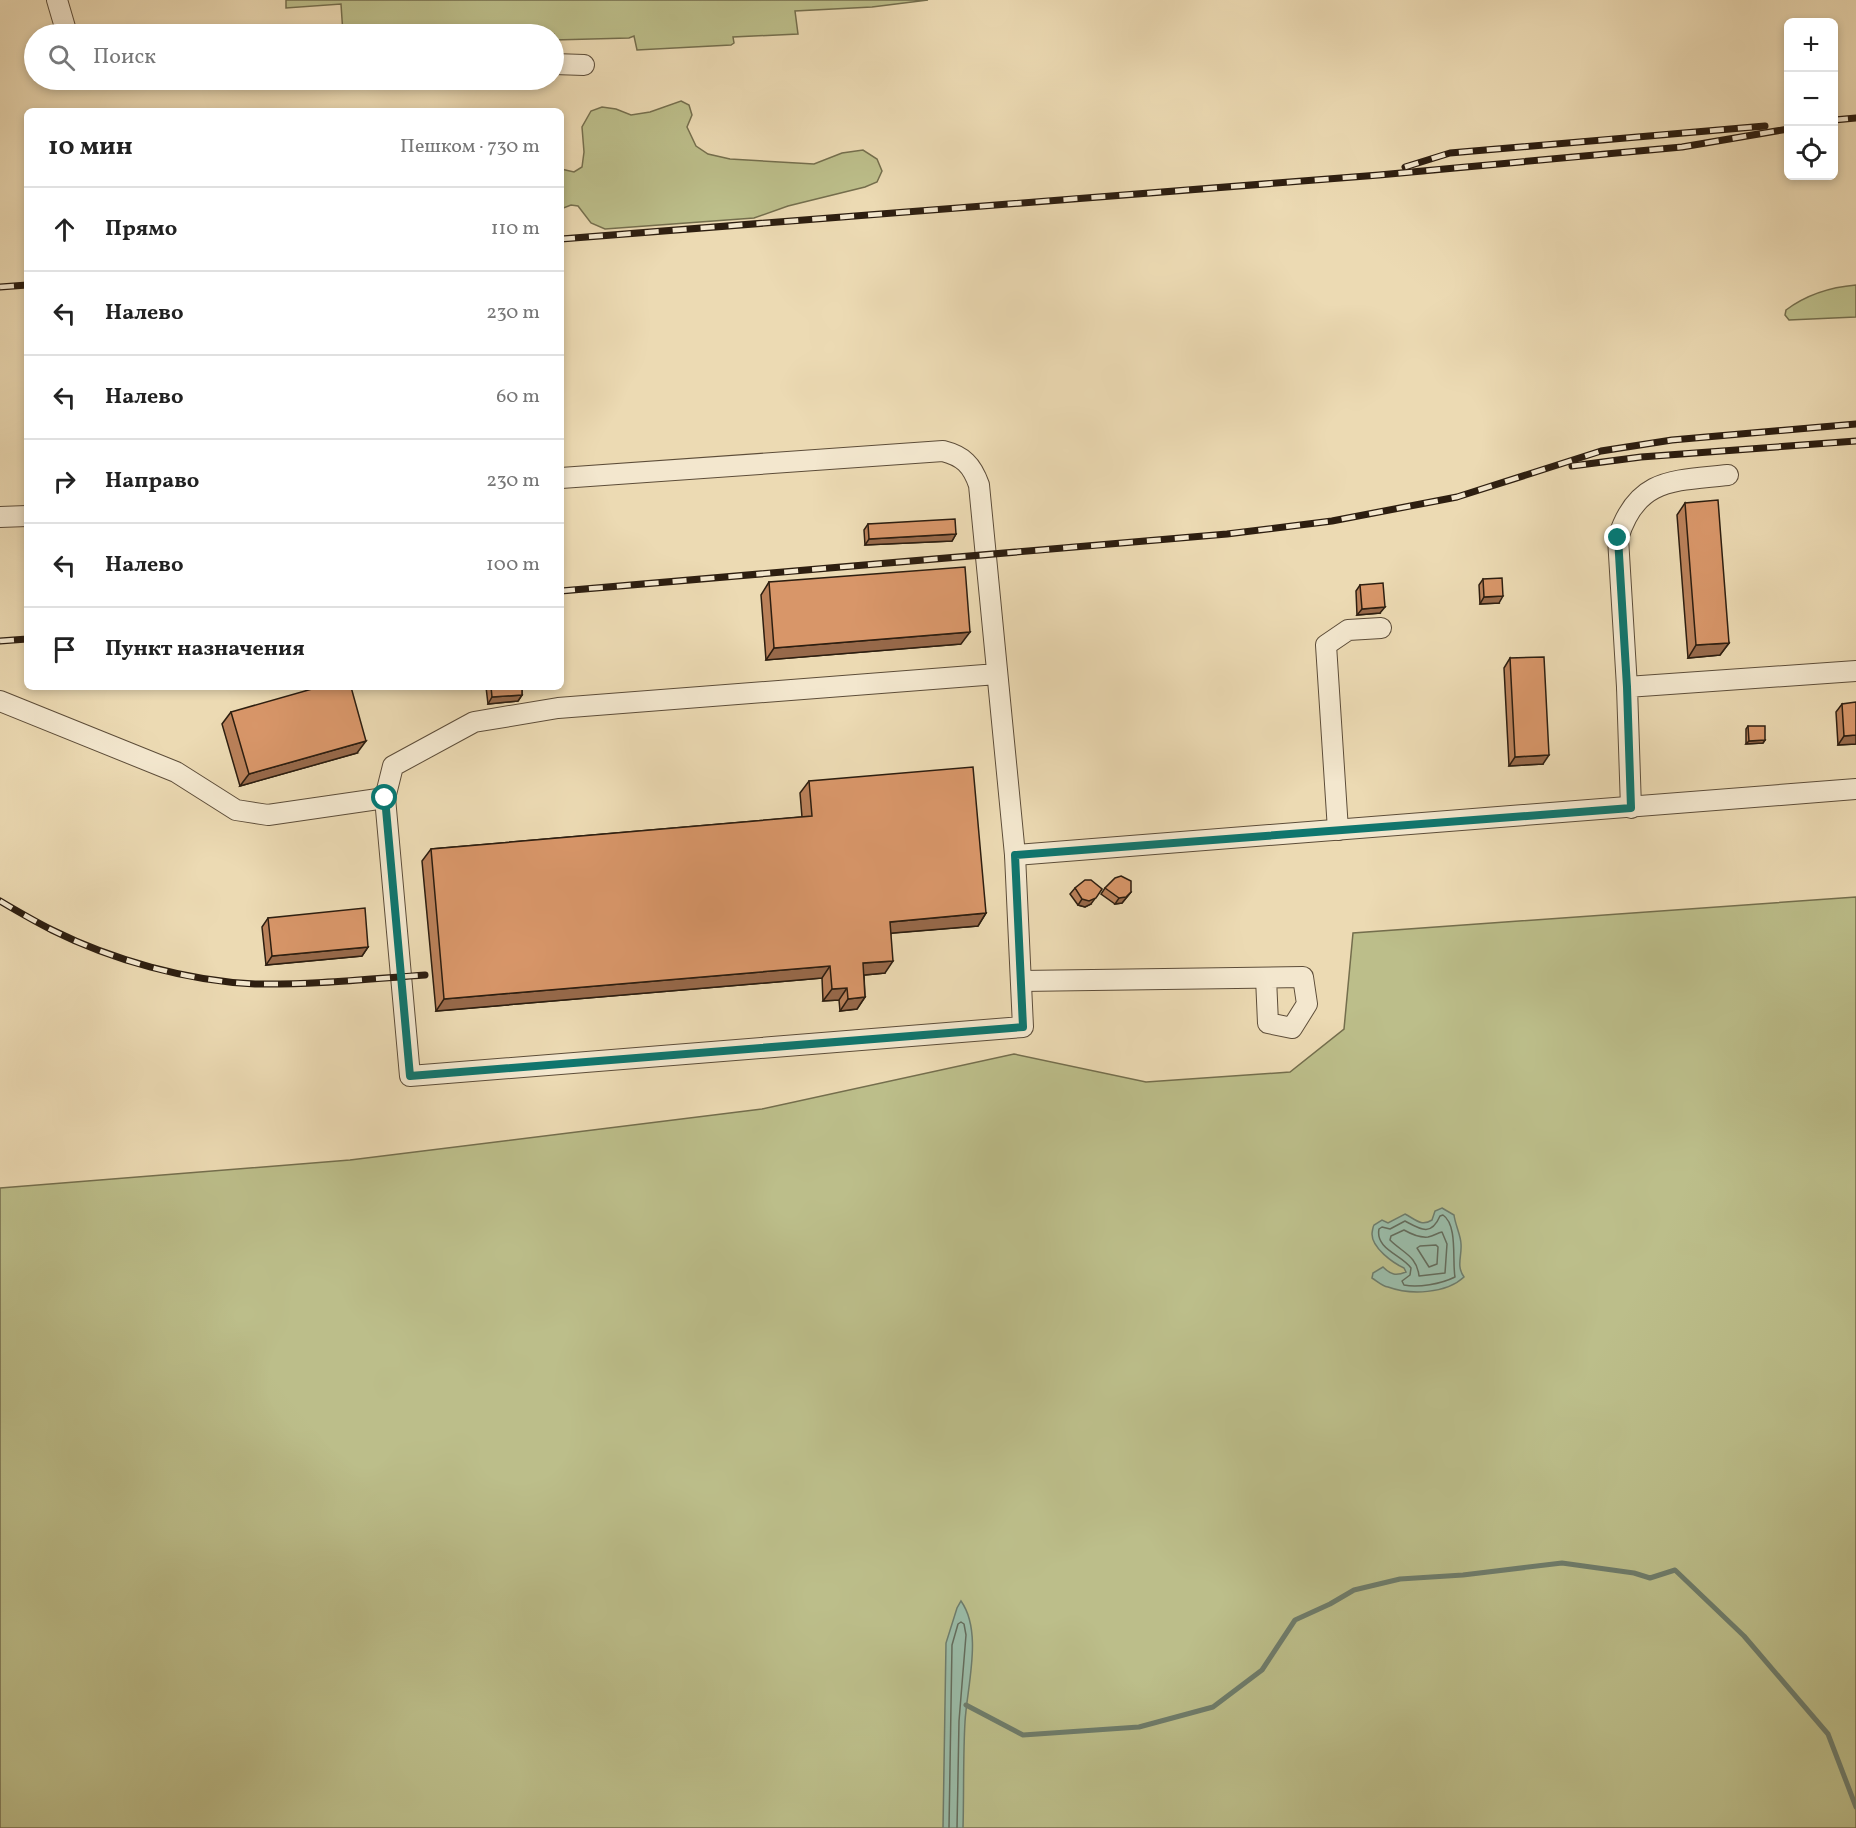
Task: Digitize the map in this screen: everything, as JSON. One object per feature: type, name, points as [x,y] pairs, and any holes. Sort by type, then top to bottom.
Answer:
[{"type":"street","points":[[57,0],[64,24]]},
{"type":"street","points":[[564,64],[584,65]]},
{"type":"street","points":[[564,478],[943,451],[956,454],[966,461],[979,485],[1015,855],[1023,1027],[410,1076],[385,798],[393,766],[474,722],[558,708],[997,674]]},
{"type":"street","points":[[1631,808],[1627,687],[1618,538],[1623,520],[1638,499],[1668,481],[1728,475]]},
{"type":"street","points":[[0,518],[24,516]]},
{"type":"street","points":[[1338,830],[1326,645],[1348,630],[1381,628]]},
{"type":"street","points":[[1627,687],[1856,671]]},
{"type":"street","points":[[0,700],[176,772],[236,810],[268,815],[385,798]]},
{"type":"street","points":[[1015,855],[1856,789]]},
{"type":"street","points":[[1021,981],[1266,978]]},
{"type":"green space","points":[[286,0],[928,0],[872,7],[795,11],[798,34],[733,37],[734,43],[731,45],[637,50],[634,36],[564,40],[564,24],[342,24],[341,4],[286,8]]},
{"type":"green space","points":[[681,101],[689,105],[692,115],[687,127],[696,146],[708,154],[730,159],[814,164],[842,153],[863,150],[877,159],[882,171],[877,182],[865,187],[788,206],[754,218],[605,229],[591,223],[578,206],[571,205],[564,208],[564,170],[574,172],[582,167],[584,152],[582,127],[591,111],[602,107],[631,115],[650,112]]},
{"type":"green space","points":[[1856,285],[1856,317],[1789,320],[1785,315],[1786,310],[1811,296]]},
{"type":"green space","points":[[1856,897],[1856,1828],[0,1828],[0,1188],[350,1160],[762,1109],[1014,1054],[1146,1082],[1290,1072],[1344,1029],[1353,933]]},
{"type":"water","points":[[1442,1208],[1454,1215],[1461,1241],[1460,1265],[1464,1277],[1448,1287],[1417,1292],[1397,1290],[1382,1285],[1372,1278],[1373,1273],[1383,1267],[1394,1274],[1406,1272],[1375,1245],[1372,1234],[1374,1225],[1382,1220],[1388,1223],[1405,1214],[1418,1222],[1425,1223],[1432,1220],[1435,1211]]},
{"type":"water","points":[[961,1601],[968,1614],[972,1643],[965,1722],[963,1828],[943,1828],[946,1643]]},
{"type":"building","points":[[1718,500],[1729,643],[1696,645],[1685,503]]},
{"type":"building","points":[[955,519],[956,534],[869,539],[868,524]]},
{"type":"building","points":[[965,567],[970,632],[774,648],[769,582]]},
{"type":"building","points":[[1502,578],[1503,596],[1484,597],[1483,579]]},
{"type":"building","points":[[1383,583],[1385,607],[1362,609],[1360,585]]},
{"type":"building","points":[[1544,657],[1549,755],[1515,757],[1510,658]]},
{"type":"building","points":[[308,690],[352,690],[366,741],[249,774],[231,712]]},
{"type":"building","points":[[491,690],[522,690],[522,695],[492,697]]},
{"type":"building","points":[[1856,702],[1856,735],[1844,736],[1842,704]]},
{"type":"building","points":[[1748,726],[1765,726],[1765,740],[1749,741]]},
{"type":"building","points":[[973,767],[986,913],[890,922],[893,961],[863,963],[865,997],[848,999],[847,988],[832,989],[830,966],[444,999],[431,849],[812,816],[809,781]]},
{"type":"building","points":[[1121,876],[1131,881],[1131,892],[1126,897],[1119,898],[1105,888],[1115,878]]},
{"type":"building","points":[[1085,880],[1091,880],[1102,889],[1096,898],[1089,901],[1082,899],[1075,888]]},
{"type":"building","points":[[365,908],[368,947],[272,956],[268,918]]},
{"type":"waterway","points":[[966,1705],[1023,1735],[1139,1727],[1213,1707],[1262,1670],[1295,1620],[1354,1590],[1400,1579],[1463,1575],[1562,1563],[1634,1573],[1650,1578],[1675,1570],[1744,1636],[1828,1734],[1856,1807]]},
{"type":"railway","points":[[1838,120],[1856,118]]},
{"type":"railway","points":[[1405,167],[1450,153],[1765,126]]},
{"type":"railway","points":[[564,239],[1379,175],[1682,147],[1784,130]]},
{"type":"railway","points":[[0,287],[24,285]]},
{"type":"railway","points":[[564,591],[1227,534],[1332,521],[1457,497],[1601,451],[1672,440],[1856,424]]},
{"type":"railway","points":[[1572,466],[1641,457],[1856,441]]},
{"type":"railway","points":[[0,641],[24,639]]},
{"type":"railway","points":[[0,901],[32,920],[100,951],[151,967],[203,979],[276,984],[425,975]]},
{"type":"route","points":[[385,798],[410,1076],[1023,1027],[1015,855],[1631,808],[1627,687],[1618,538]]}]
